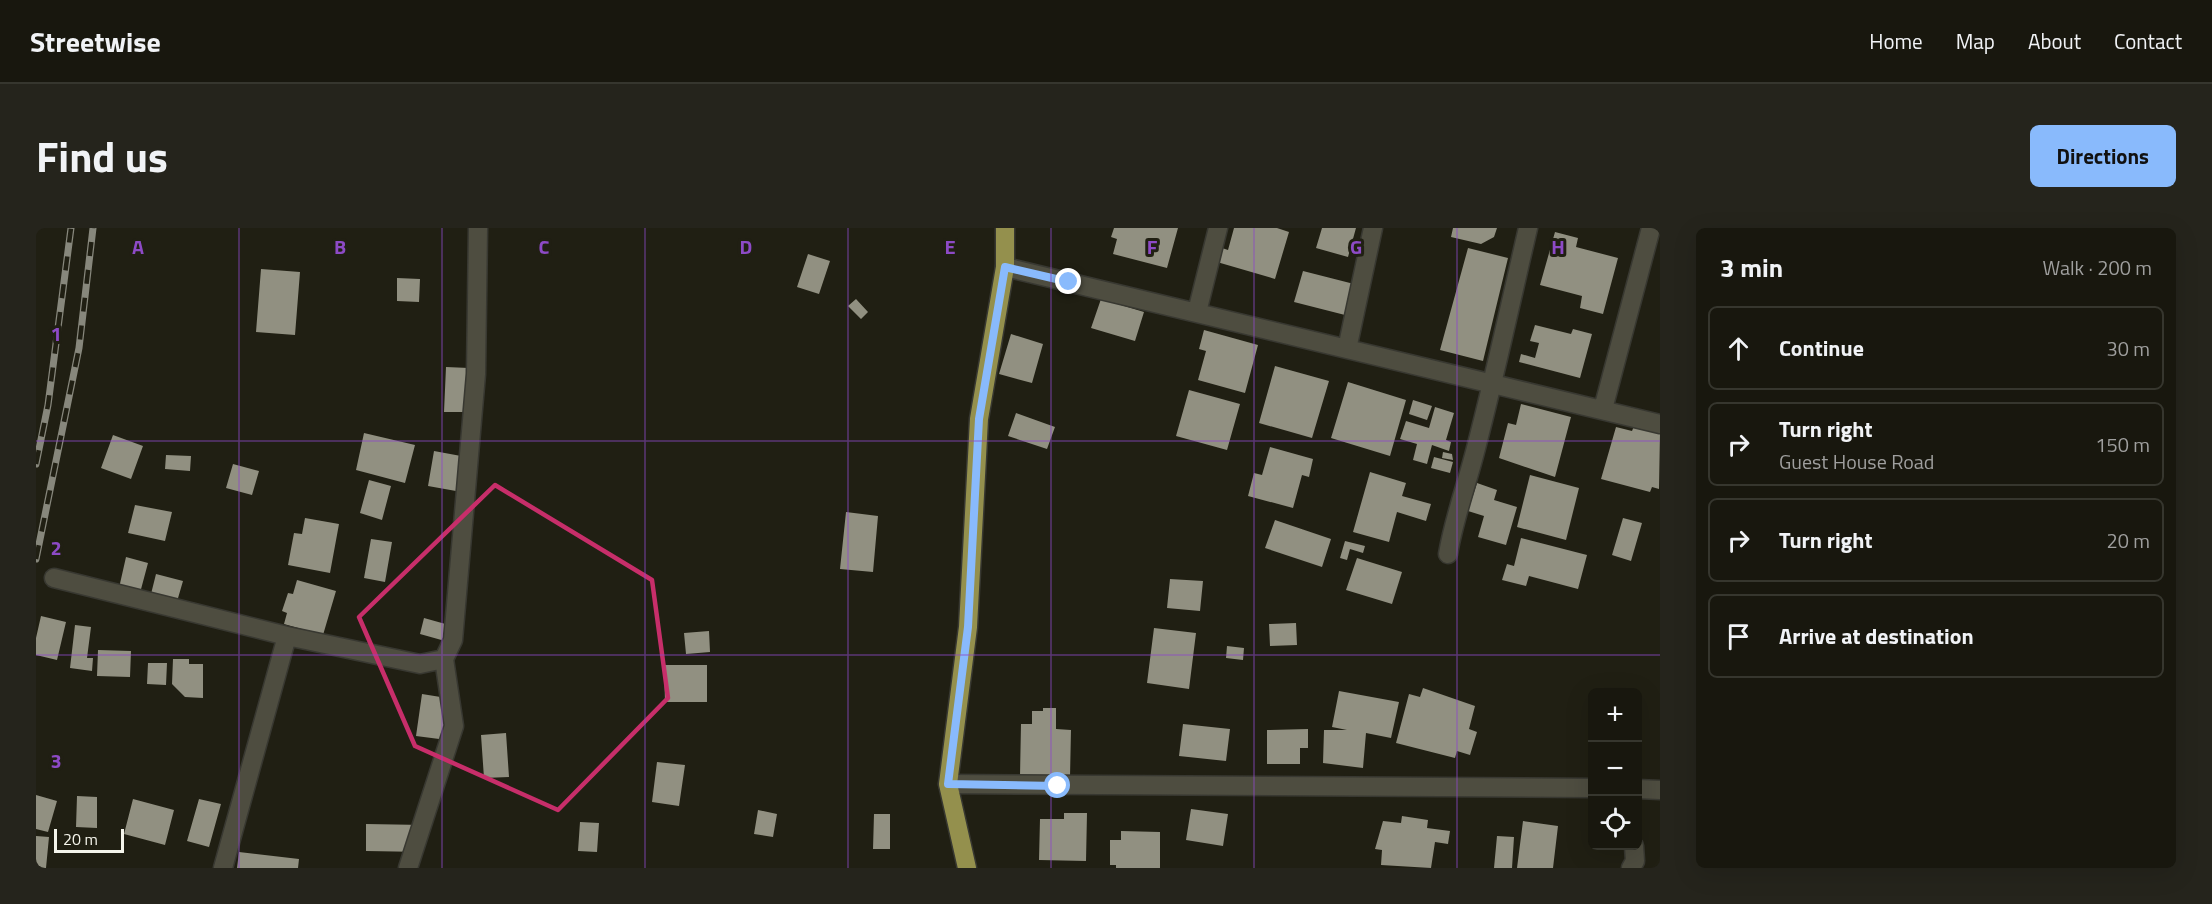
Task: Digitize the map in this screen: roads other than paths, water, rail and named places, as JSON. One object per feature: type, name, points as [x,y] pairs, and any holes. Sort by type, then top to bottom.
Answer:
[{"type":"main road","points":[[968,868],[948,784],[968,627],[979,419],[1005,267],[1005,228]]},
{"type":"street","points":[[408,868],[454,726],[444,659],[453,640],[473,410],[478,228]]},
{"type":"street","points":[[1197,312],[1218,228]]},
{"type":"street","points":[[1347,349],[1373,228]]},
{"type":"street","points":[[1448,554],[1457,509],[1472,464],[1493,382],[1528,228]]},
{"type":"street","points":[[1603,409],[1651,228]]},
{"type":"street","points":[[1005,267],[1493,382],[1660,424]]},
{"type":"street","points":[[54,578],[287,636],[420,664],[444,659]]},
{"type":"street","points":[[224,868],[287,636]]},
{"type":"street","points":[[948,784],[1588,788]]},
{"type":"street","points":[[1642,789],[1660,790]]},
{"type":"street","points":[[1631,868],[1635,861],[1634,850]]},
{"type":"railway","points":[[36,464],[48,405],[71,228]]},
{"type":"railway","points":[[36,559],[79,348],[93,228]]}]
